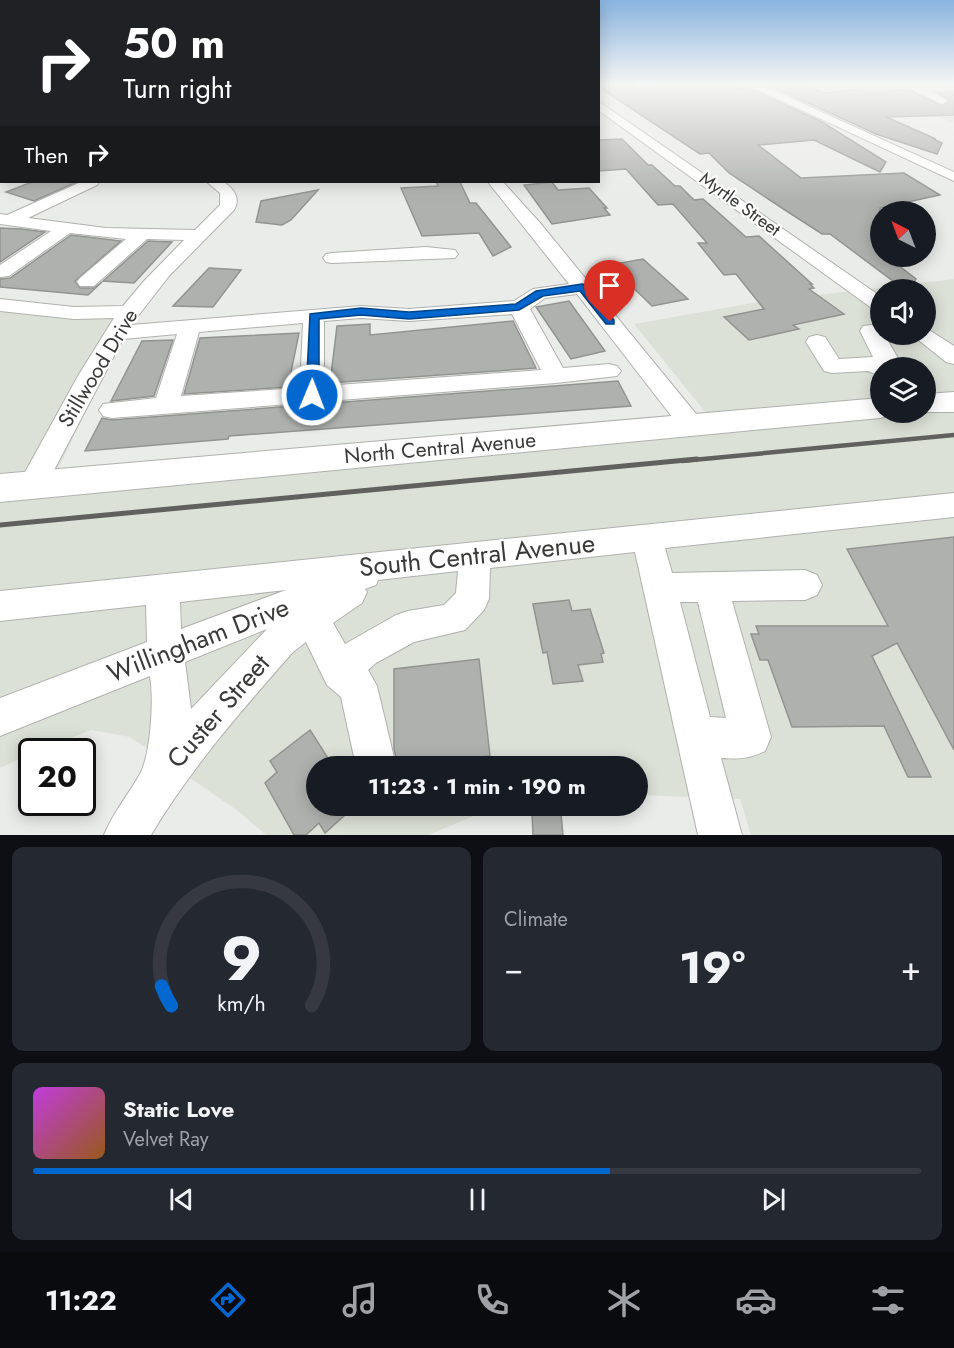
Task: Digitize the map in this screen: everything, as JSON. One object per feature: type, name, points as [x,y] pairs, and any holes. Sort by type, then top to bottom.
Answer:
[{"type":"main road","name":"North Central Avenue","points":[[0,488],[870,409]]},
{"type":"street","name":"Myrtle Street","points":[[625,123],[870,298]]},
{"type":"street","points":[[836,123],[954,177]]},
{"type":"street","points":[[4,220],[90,183]]},
{"type":"street","name":"Stillwood Drive","points":[[32,485],[99,359],[129,312],[169,264],[228,207],[231,198],[227,190],[216,183]]},
{"type":"street","points":[[496,183],[547,255],[582,288],[692,426]]},
{"type":"street","points":[[57,184],[77,189]]},
{"type":"street","points":[[4,220],[106,234],[199,235]]},
{"type":"street","points":[[2,272],[67,228]]},
{"type":"street","points":[[87,282],[141,235]]},
{"type":"street","points":[[332,258],[426,252],[449,254]]},
{"type":"street","points":[[115,333],[361,312],[409,315],[519,307],[540,293],[582,288]]},
{"type":"street","points":[[0,305],[74,313],[129,312]]},
{"type":"street","points":[[519,307],[556,376]]},
{"type":"street","points":[[312,395],[314,317]]},
{"type":"street","points":[[166,406],[190,327]]},
{"type":"street","points":[[817,342],[837,366],[870,366]]},
{"type":"street","points":[[936,344],[954,357]]},
{"type":"street","points":[[112,410],[609,371]]},
{"type":"street","name":"South Central Avenue","points":[[0,606],[954,506]]},
{"type":"street","points":[[647,538],[720,835]]},
{"type":"street","points":[[340,672],[363,651],[408,627],[453,619],[472,599],[475,556]]},
{"type":"street","name":"Custer Street","points":[[126,835],[161,778],[202,726],[280,640],[395,563]]},
{"type":"street","name":"Willingham Drive","points":[[0,717],[395,563]]},
{"type":"street","points":[[659,588],[805,585]]},
{"type":"street","points":[[695,735],[745,740],[751,737],[711,587]]},
{"type":"street","name":"Custer Street","points":[[161,778],[172,716],[165,653],[162,588]]},
{"type":"street","points":[[312,617],[340,672],[358,686],[374,756]]},
{"type":"shaded area","points":[[954,279],[954,835],[751,835],[740,799],[648,795],[648,756],[306,756],[306,816],[474,816],[429,835],[266,835],[238,811],[130,737],[91,730],[71,738],[18,738],[18,760],[0,768],[0,304],[137,317],[106,370],[56,473],[706,413],[634,324],[758,302],[870,289],[870,345],[936,345],[936,281]]},
{"type":"building","points":[[653,123],[824,123],[886,162],[880,172],[814,140],[758,145],[801,178],[904,173],[940,195],[912,201],[870,201],[870,264],[830,234],[822,234],[729,173],[709,153],[700,154]]},
{"type":"building","points":[[852,123],[900,123],[942,143],[937,154],[876,134]]},
{"type":"building","points":[[622,139],[648,165],[652,165],[675,186],[680,186],[694,200],[703,199],[746,237],[759,236],[812,284],[810,284],[814,288],[809,289],[844,314],[793,325],[799,329],[749,340],[724,317],[764,309],[736,274],[724,275],[698,243],[707,243],[673,204],[658,205],[626,169],[600,171],[600,140]]},
{"type":"building","points":[[29,183],[75,183],[34,201],[6,192]]},
{"type":"building","points":[[436,183],[460,183],[470,203],[476,203],[511,247],[493,256],[479,233],[422,236],[401,188],[438,186]]},
{"type":"building","points":[[553,183],[558,190],[589,188],[607,208],[604,208],[610,215],[552,224],[524,185]]},
{"type":"building","points":[[318,190],[291,220],[282,225],[256,222],[261,201]]},
{"type":"building","points":[[0,228],[21,229],[45,232],[0,262]]},
{"type":"building","points":[[71,235],[121,241],[75,281],[80,288],[94,288],[102,282],[88,295],[0,287],[0,279],[10,278]]},
{"type":"building","points":[[148,241],[172,242],[134,283],[103,281]]},
{"type":"building","points":[[643,259],[688,299],[652,306],[610,265]]},
{"type":"building","points":[[874,267],[900,267],[916,279],[890,279]]},
{"type":"building","points":[[209,268],[241,270],[213,307],[173,306]]},
{"type":"building","points":[[569,301],[605,351],[571,359],[536,307]]},
{"type":"building","points":[[513,321],[536,368],[330,383],[337,326],[370,324],[370,335]]},
{"type":"building","points":[[299,333],[288,387],[184,394],[200,338]]},
{"type":"building","points":[[173,340],[154,396],[111,401],[142,341]]},
{"type":"building","points":[[618,381],[631,406],[229,436],[228,439],[85,451],[102,418],[112,420]]},
{"type":"building","points":[[954,537],[954,750],[897,643],[872,656],[931,777],[908,777],[884,726],[792,727],[768,660],[760,660],[751,634],[759,634],[756,626],[888,626],[847,549]]},
{"type":"building","points":[[569,600],[572,611],[590,609],[604,653],[601,654],[603,662],[578,665],[583,681],[553,684],[547,652],[543,653],[533,604]]},
{"type":"building","points":[[479,659],[490,756],[396,756],[394,669]]},
{"type":"building","points":[[310,730],[327,756],[306,756],[306,816],[344,816],[325,833],[319,823],[306,835],[294,835],[265,783],[277,772],[270,761]]},
{"type":"building","points":[[532,816],[561,816],[563,835],[533,835]]},
{"type":"railway","points":[[682,461],[954,435]]},
{"type":"railway","points":[[0,525],[697,459]]},
{"type":"route","points":[[312,395],[314,317],[361,312],[409,315],[519,307],[540,293],[582,288],[610,322]]}]
